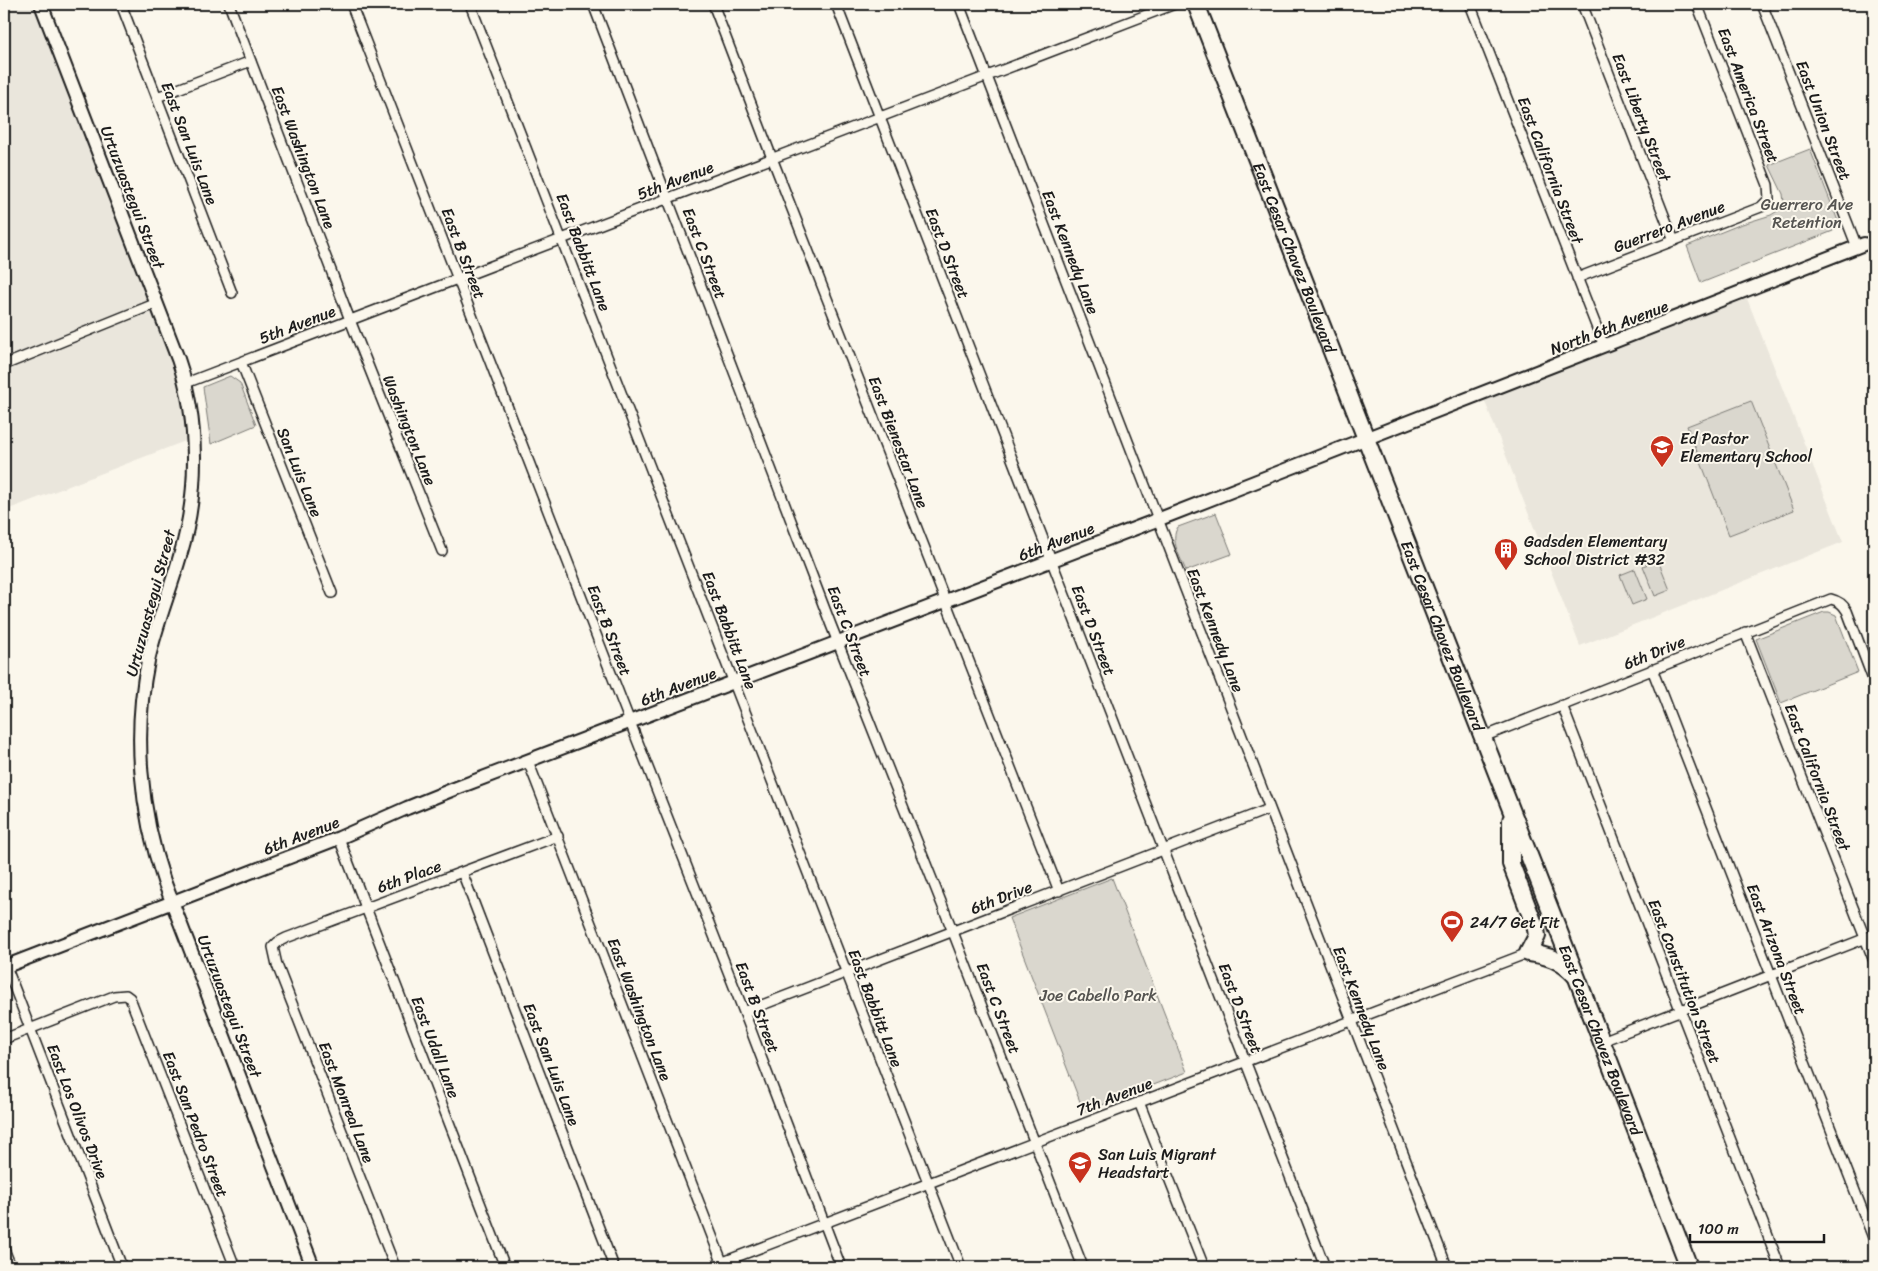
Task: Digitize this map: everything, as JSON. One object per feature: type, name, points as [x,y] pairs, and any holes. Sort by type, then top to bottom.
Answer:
[{"type":"highway","name":"East Cesar Chavez Boulevard","points":[[1196,4],[1689,1267]]},
{"type":"highway","points":[[1511,810],[1511,864],[1537,936],[1528,953],[1560,961],[1577,978]]},
{"type":"street","name":"Urtuzuastegui Street","points":[[41,4],[157,303],[186,383],[191,410],[193,438],[190,508],[181,555],[159,618],[144,683],[141,737],[144,793],[150,829],[160,869],[172,902],[313,1267]]},
{"type":"street","name":"East San Luis Lane","points":[[121,4],[232,293]]},
{"type":"street","name":"East Washington Lane","points":[[229,4],[350,320]]},
{"type":"street","name":"East B Street","points":[[351,4],[744,1012],[841,1267]]},
{"type":"street","name":"East Babbitt Lane","points":[[470,4],[962,1267]]},
{"type":"street","name":"East C Street","points":[[593,4],[838,642],[954,932],[1083,1267]]},
{"type":"street","name":"East Bienestar Lane","points":[[713,4],[1059,891]]},
{"type":"street","name":"East D Street","points":[[836,4],[1325,1267]]},
{"type":"street","name":"East Kennedy Lane","points":[[959,4],[1447,1267]]},
{"type":"street","name":"5th Avenue","points":[[186,383],[1175,4]]},
{"type":"street","name":"East California Street","points":[[1470,4],[1604,346]]},
{"type":"street","name":"East Liberty Street","points":[[1582,4],[1674,240]]},
{"type":"street","name":"East America Street","points":[[1697,4],[1768,185],[1769,199]]},
{"type":"street","name":"East Union Street","points":[[1762,4],[1861,246]]},
{"type":"street","points":[[157,97],[251,61]]},
{"type":"street","name":"Guerrero Avenue","points":[[1577,278],[1760,206],[1769,199]]},
{"type":"street","name":"North 6th Avenue","points":[[1365,439],[1861,246]]},
{"type":"street","points":[[4,365],[157,303]]},
{"type":"street","name":"Washington Lane","points":[[350,320],[442,551]]},
{"type":"street","name":"San Luis Lane","points":[[241,362],[332,593]]},
{"type":"street","name":"6th Avenue","points":[[5,967],[339,838],[407,808],[528,761],[1365,439]]},
{"type":"street","name":"6th Drive","points":[[1483,737],[1831,599],[1844,605],[1874,682]]},
{"type":"street","name":"East California Street","points":[[1745,632],[1870,937],[1874,961]]},
{"type":"street","name":"East Arizona Street","points":[[1652,669],[1874,1240]]},
{"type":"street","name":"East Constitution Street","points":[[1562,705],[1780,1267]]},
{"type":"street","name":"East Washington Lane","points":[[528,761],[723,1265]]},
{"type":"street","name":"6th Drive","points":[[744,1012],[1269,810]]},
{"type":"street","name":"6th Place","points":[[273,948],[278,942],[286,938],[558,836]]},
{"type":"street","name":"East Udall Lane","points":[[339,838],[505,1267]]},
{"type":"street","name":"East San Luis Lane","points":[[462,872],[614,1267]]},
{"type":"street","points":[[1602,1041],[1870,937]]},
{"type":"street","name":"East Monreal Lane","points":[[273,948],[273,955],[395,1267]]},
{"type":"street","name":"7th Avenue","points":[[710,1267],[723,1265],[1034,1142],[1528,953]]},
{"type":"street","name":"East Los Olivos Drive","points":[[5,967],[122,1267]]},
{"type":"street","name":"East San Pedro Street","points":[[30,1029],[114,996],[126,994],[133,1003],[235,1267]]},
{"type":"street","points":[[4,1039],[30,1029]]},
{"type":"street","points":[[1139,1102],[1204,1267]]},
{"type":"street","points":[[4,1249],[11,1267]]},
{"type":"shaded area","points":[[4,4],[41,4],[178,359],[193,438],[4,511]]},
{"type":"shaded area","name":"Ed Pastor Elementary School","points":[[1744,291],[1843,542],[1580,646],[1482,394]]},
{"type":"green space","name":"Guerrero Ave Retention","points":[[1810,149],[1838,221],[1833,231],[1701,283],[1687,246],[1739,225],[1771,215],[1779,210],[1784,202],[1783,194],[1769,165]]},
{"type":"green space","points":[[230,376],[240,383],[256,425],[211,444],[203,387]]},
{"type":"green space","points":[[1751,401],[1794,510],[1729,535],[1687,426]]},
{"type":"green space","points":[[1216,513],[1232,554],[1186,571],[1175,543],[1178,527]]},
{"type":"green space","points":[[1658,560],[1670,590],[1655,596],[1643,566]]},
{"type":"green space","points":[[1635,569],[1647,599],[1632,605],[1620,575]]},
{"type":"green space","points":[[1824,612],[1836,615],[1858,672],[1781,703],[1756,639]]},
{"type":"green space","name":"Joe Cabello Park","points":[[1112,878],[1187,1072],[1084,1112],[1009,918]]},
{"type":"place","name":"Ed Pastor Elementary School","points":[[1662,468]]},
{"type":"place","name":"Gadsden Elementary School District #32","points":[[1506,571]]},
{"type":"place","name":"24/7 Get Fit","points":[[1452,943]]},
{"type":"place","name":"San Luis Migrant Headstart","points":[[1080,1184]]}]
